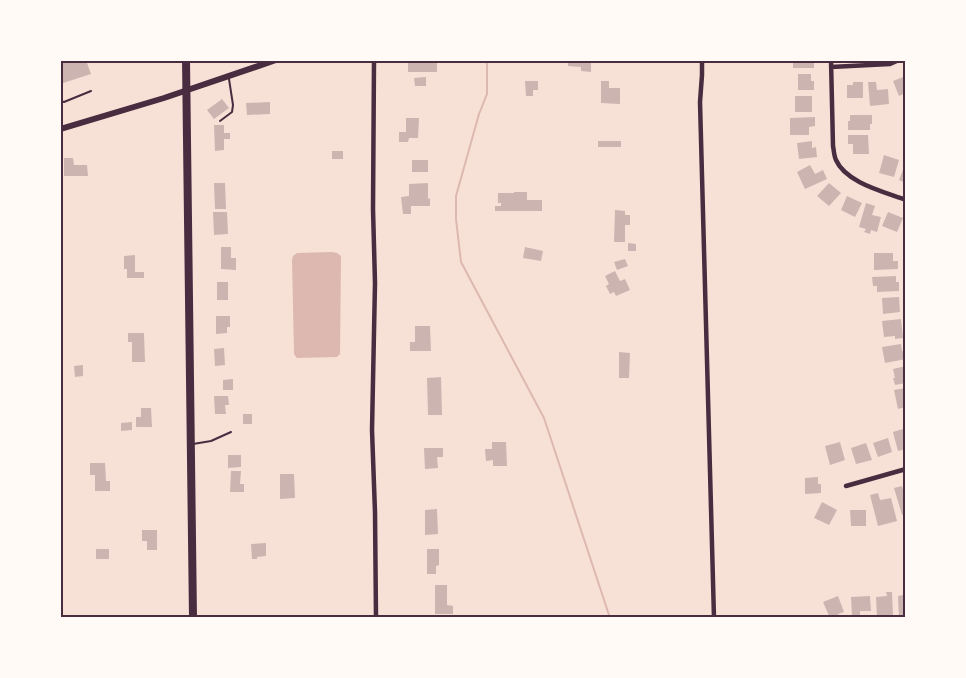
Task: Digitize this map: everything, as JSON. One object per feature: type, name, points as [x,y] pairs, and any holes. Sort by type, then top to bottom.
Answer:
[{"type":"main road","points":[[186,60],[192,618]]},
{"type":"street","points":[[60,129],[276,60]]},
{"type":"street","points":[[374,60],[375,283],[372,430],[376,618]]},
{"type":"street","points":[[702,60],[700,102],[714,618]]},
{"type":"street","points":[[831,60],[833,146],[836,160],[842,169],[857,182],[906,200]]},
{"type":"street","points":[[831,67],[890,64],[899,60]]},
{"type":"street","points":[[846,486],[906,469]]},
{"type":"lane","points":[[220,121],[232,112],[228,76]]},
{"type":"lane","points":[[60,101],[64,102],[91,91]]},
{"type":"lane","points":[[190,444],[211,441],[231,432]]},
{"type":"shaded area","points":[[332,252],[341,256],[340,354],[337,357],[297,358],[294,354],[293,256],[297,253]]},
{"type":"building","points":[[60,60],[86,60],[91,74],[60,84]]},
{"type":"building","points":[[408,60],[437,60],[437,72],[408,72]]},
{"type":"building","points":[[568,60],[591,60],[591,72],[581,71],[581,67],[568,66]]},
{"type":"building","points":[[793,60],[814,60],[814,68],[793,68]]},
{"type":"building","points":[[798,74],[811,74],[814,90],[798,90]]},
{"type":"building","points":[[906,76],[906,93],[899,96],[893,81]]},
{"type":"building","points":[[426,77],[426,86],[415,86],[414,78]]},
{"type":"building","points":[[525,81],[538,81],[538,90],[533,90],[533,96],[526,96]]},
{"type":"building","points":[[601,81],[609,81],[609,88],[620,88],[620,104],[601,103]]},
{"type":"building","points":[[853,82],[863,82],[863,98],[847,98],[847,85],[853,85]]},
{"type":"building","points":[[868,82],[876,82],[877,90],[888,89],[889,104],[870,106]]},
{"type":"building","points":[[795,96],[812,96],[812,112],[795,112]]},
{"type":"building","points":[[222,99],[229,108],[214,119],[207,110]]},
{"type":"building","points":[[270,102],[270,114],[247,115],[246,103]]},
{"type":"building","points":[[850,115],[872,115],[870,130],[848,130]]},
{"type":"building","points":[[815,117],[815,126],[809,127],[809,135],[790,135],[790,118]]},
{"type":"building","points":[[406,118],[419,118],[418,138],[409,138],[408,142],[399,142],[399,132],[406,132]]},
{"type":"building","points":[[214,125],[224,125],[224,133],[230,133],[230,139],[224,139],[224,150],[215,151]]},
{"type":"building","points":[[848,135],[868,135],[869,154],[853,154],[853,144],[848,144]]},
{"type":"building","points":[[598,141],[621,141],[621,147],[598,147]]},
{"type":"building","points":[[812,141],[812,148],[816,147],[817,157],[799,159],[797,143]]},
{"type":"building","points":[[332,151],[343,151],[343,159],[332,159]]},
{"type":"building","points":[[884,155],[899,160],[894,177],[879,173]]},
{"type":"building","points":[[64,158],[73,158],[74,165],[87,165],[88,176],[64,176]]},
{"type":"building","points":[[412,160],[428,160],[428,172],[412,172]]},
{"type":"building","points":[[906,162],[906,183],[899,180]]},
{"type":"building","points":[[810,165],[815,174],[823,170],[827,179],[805,189],[797,172]]},
{"type":"building","points":[[214,183],[225,183],[226,209],[215,209]]},
{"type":"building","points":[[428,183],[430,206],[411,206],[411,214],[403,214],[401,197],[409,196],[409,184]]},
{"type":"building","points":[[829,183],[841,193],[829,206],[817,196]]},
{"type":"building","points":[[527,192],[527,200],[542,200],[542,211],[495,211],[495,206],[501,206],[501,203],[498,203],[498,193]]},
{"type":"building","points":[[847,196],[862,203],[855,217],[841,210]]},
{"type":"building","points":[[866,203],[875,206],[872,215],[881,217],[877,232],[871,230],[870,234],[864,232],[866,229],[859,227]]},
{"type":"building","points":[[615,210],[625,211],[625,215],[630,215],[630,225],[625,225],[625,242],[614,242]]},
{"type":"building","points":[[213,212],[227,212],[228,234],[214,235]]},
{"type":"building","points":[[888,212],[903,218],[897,232],[882,226]]},
{"type":"building","points":[[628,243],[636,244],[636,251],[628,251]]},
{"type":"building","points":[[221,247],[231,247],[231,258],[236,258],[236,270],[221,269]]},
{"type":"building","points":[[525,247],[543,251],[541,261],[523,258]]},
{"type":"building","points":[[874,253],[893,253],[893,261],[898,261],[898,269],[874,270]]},
{"type":"building","points":[[135,255],[135,272],[144,272],[144,278],[127,278],[124,256]]},
{"type":"building","points":[[625,259],[628,266],[617,270],[614,262]]},
{"type":"building","points":[[615,271],[620,281],[625,279],[630,290],[616,296],[614,292],[610,294],[605,276]]},
{"type":"building","points":[[896,276],[899,291],[877,292],[877,286],[873,286],[872,277]]},
{"type":"building","points":[[217,282],[228,282],[228,300],[217,300]]},
{"type":"building","points":[[899,297],[900,312],[883,314],[882,298]]},
{"type":"building","points":[[216,316],[230,316],[230,327],[227,327],[227,333],[216,334]]},
{"type":"building","points":[[901,319],[903,338],[884,337],[882,321]]},
{"type":"building","points":[[415,326],[430,326],[431,351],[410,351],[410,342],[415,342]]},
{"type":"building","points":[[128,333],[144,333],[145,362],[132,362],[132,342],[128,342]]},
{"type":"building","points":[[901,344],[902,351],[906,350],[906,359],[885,363],[882,347]]},
{"type":"building","points":[[224,348],[225,365],[215,366],[214,349]]},
{"type":"building","points":[[619,352],[630,353],[629,378],[619,378]]},
{"type":"building","points":[[83,365],[83,376],[75,377],[74,366]]},
{"type":"building","points":[[906,366],[906,383],[895,385],[893,369]]},
{"type":"building","points":[[441,377],[442,415],[428,415],[427,378]]},
{"type":"building","points":[[233,379],[233,390],[223,390],[223,380]]},
{"type":"building","points":[[906,388],[906,407],[898,409],[894,390]]},
{"type":"building","points":[[214,396],[228,396],[229,405],[225,405],[226,414],[215,414]]},
{"type":"building","points":[[141,408],[151,408],[152,427],[136,427],[136,417],[141,417]]},
{"type":"building","points":[[243,414],[252,414],[252,424],[243,424]]},
{"type":"building","points":[[132,422],[132,430],[121,431],[121,423]]},
{"type":"building","points":[[906,428],[906,449],[898,451],[893,432]]},
{"type":"building","points":[[888,438],[892,452],[878,457],[873,443]]},
{"type":"building","points":[[492,442],[506,442],[507,466],[493,466],[493,460],[486,461],[485,449],[492,449]]},
{"type":"building","points":[[840,442],[845,460],[830,465],[825,446]]},
{"type":"building","points":[[866,443],[872,460],[856,464],[851,448]]},
{"type":"building","points":[[424,448],[443,448],[443,457],[437,457],[438,468],[425,469]]},
{"type":"building","points":[[228,455],[241,455],[241,467],[228,468]]},
{"type":"building","points":[[90,463],[105,463],[106,481],[110,481],[110,491],[95,491],[95,475],[90,475]]},
{"type":"building","points":[[231,471],[241,471],[240,484],[244,484],[244,492],[230,492]]},
{"type":"building","points":[[280,474],[294,474],[295,498],[280,499]]},
{"type":"building","points":[[818,477],[821,493],[805,494],[805,478]]},
{"type":"building","points":[[902,486],[903,490],[906,490],[906,513],[902,515],[894,488]]},
{"type":"building","points":[[878,493],[880,500],[891,498],[897,521],[878,526],[870,495]]},
{"type":"building","points":[[822,502],[837,510],[829,525],[814,518]]},
{"type":"building","points":[[437,509],[438,534],[425,535],[425,510]]},
{"type":"building","points":[[850,510],[866,510],[866,526],[851,526]]},
{"type":"building","points":[[142,530],[157,530],[157,550],[147,550],[147,541],[142,541]]},
{"type":"building","points":[[266,543],[266,556],[252,559],[251,544]]},
{"type":"building","points":[[96,549],[109,549],[109,559],[96,559]]},
{"type":"building","points":[[427,549],[439,549],[439,565],[436,566],[436,574],[427,574]]},
{"type":"building","points":[[435,585],[447,585],[447,605],[453,606],[453,614],[435,614]]},
{"type":"building","points":[[903,591],[906,591],[906,618],[899,618],[898,596],[903,595]]},
{"type":"building","points":[[886,592],[892,592],[893,616],[877,618],[876,597],[887,596]]},
{"type":"building","points":[[838,596],[844,612],[838,614],[840,618],[830,618],[823,602]]},
{"type":"building","points":[[870,596],[871,611],[860,611],[860,617],[852,617],[851,597]]},
{"type":"waterway","points":[[486,60],[487,94],[479,114],[456,196],[461,262],[544,418],[610,618]]}]
